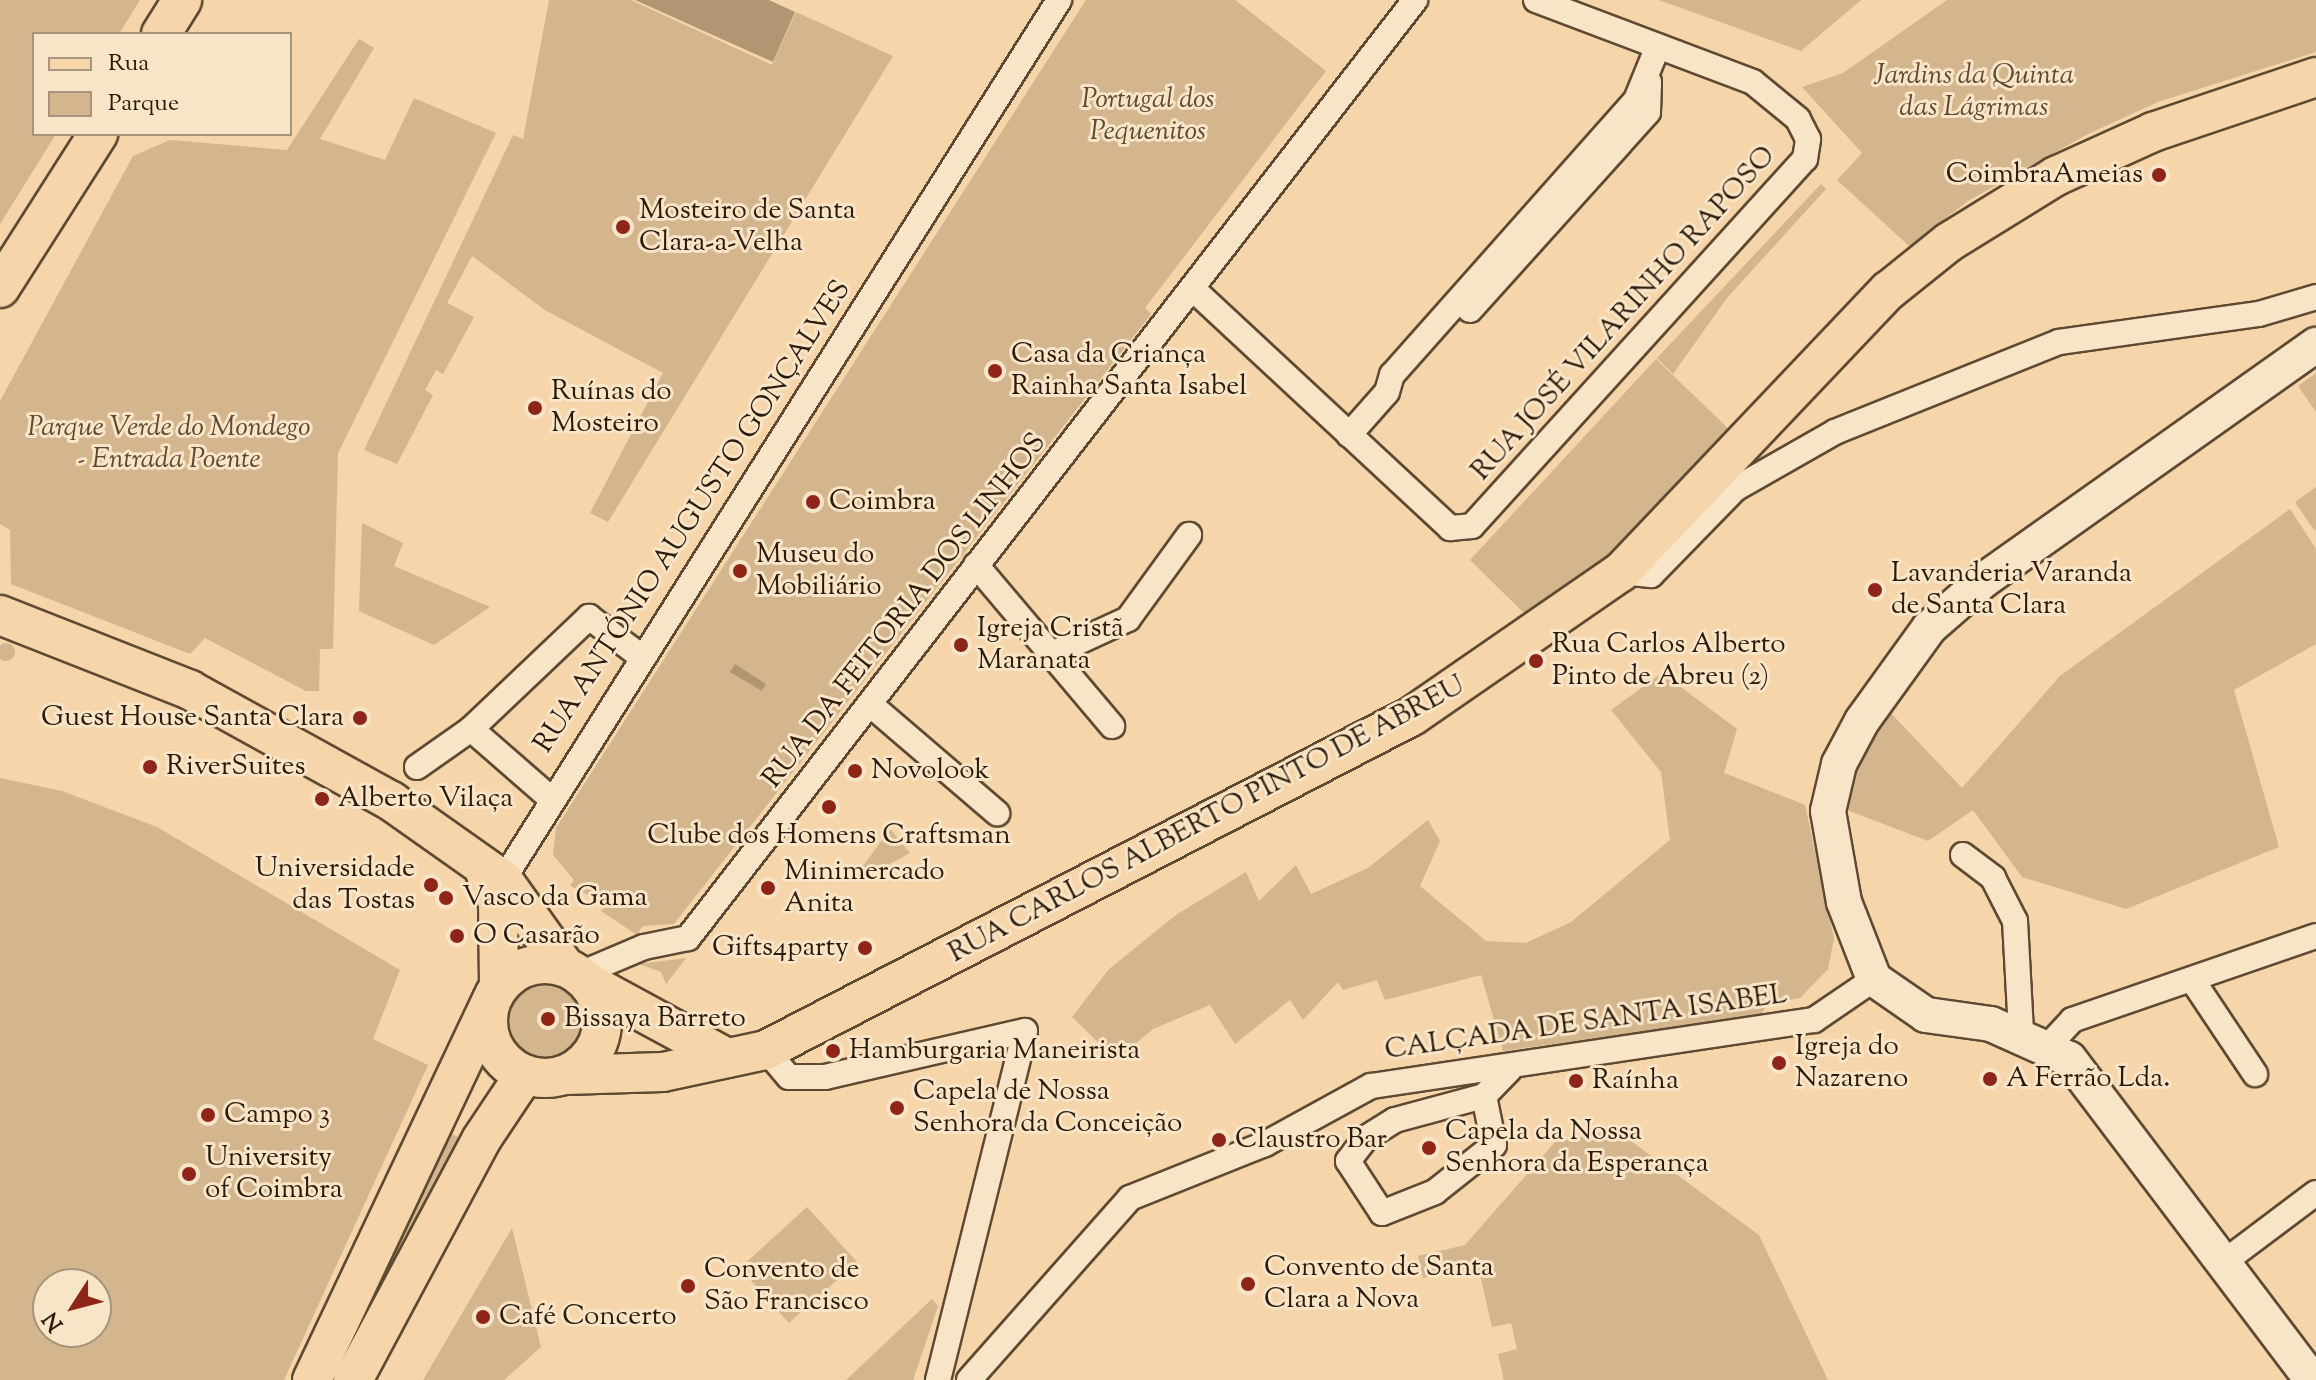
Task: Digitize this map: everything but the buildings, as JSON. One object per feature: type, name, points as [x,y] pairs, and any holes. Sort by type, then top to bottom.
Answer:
[{"type":"main road","points":[[162,32],[182,0]]},
{"type":"main road","name":"RUA CARLOS ALBERTO PINTO DE ABREU","points":[[566,1075],[663,1072],[766,1050],[1412,716],[1621,572],[1888,291],[1949,242],[2056,176],[2153,132],[2316,77]]},
{"type":"main road","points":[[0,288],[97,136]]},
{"type":"main road","points":[[7,613],[243,717],[391,801],[492,872],[578,975],[601,1008],[601,1035],[581,1066],[566,1075],[525,1074],[498,1053],[495,995],[498,902],[492,872]]},
{"type":"main road","points":[[312,1380],[495,995],[529,965],[578,975],[727,1058]]},
{"type":"main road","points":[[353,1380],[481,1140],[525,1074]]},
{"type":"street","name":"RUA ANTÓNIO AUGUSTO GONÇALVES","points":[[492,872],[550,798],[1059,0]]},
{"type":"street","name":"RUA DA FEITORIA DOS LINHOS","points":[[578,975],[644,947],[688,938],[872,706],[976,565],[1194,290],[1415,0]]},
{"type":"street","name":"RUA JOSÉ VILARINHO RAPOSO","points":[[1349,435],[1450,528],[1472,526],[1805,159],[1808,139],[1798,119],[1753,82],[1536,0]]},
{"type":"street","points":[[1194,290],[1349,435],[1387,392],[1392,375],[1649,82],[1658,46]]},
{"type":"street","points":[[1621,572],[1651,575],[1735,489],[1835,432],[2059,342],[2259,314],[2316,297]]},
{"type":"street","points":[[2312,1380],[2101,1093],[2035,1039],[1926,1015],[1874,979],[1844,902],[1828,811],[1839,764],[1862,721],[1929,628],[1984,580],[2316,345]]},
{"type":"street","points":[[1052,654],[1128,619],[1189,535]]},
{"type":"street","points":[[976,565],[1112,726]]},
{"type":"street","points":[[417,767],[471,729],[589,617],[639,655]]},
{"type":"street","points":[[872,706],[997,813]]},
{"type":"street","points":[[471,729],[550,798]]},
{"type":"street","points":[[1963,855],[1993,878],[2015,921],[2035,1039]]},
{"type":"street","points":[[2035,1039],[2072,1020],[2193,981],[2316,936]]},
{"type":"street","name":"CALÇADA DE SANTA ISABEL","points":[[969,1380],[1130,1198],[1265,1144],[1371,1086],[1509,1070],[1586,1052],[1814,1020],[1874,979]]},
{"type":"street","points":[[2193,981],[2255,1074]]},
{"type":"street","points":[[766,1050],[789,1077],[825,1077],[1025,1031],[938,1380]]},
{"type":"street","points":[[1484,1096],[1494,1145],[1435,1192],[1382,1213],[1348,1161],[1366,1138],[1395,1120],[1484,1096],[1509,1070]]},
{"type":"street","points":[[2224,1262],[2316,1193]]},
{"type":"green space","points":[[0,0],[140,0],[120,32],[32,32],[32,136],[55,136],[0,224]]},
{"type":"green space","points":[[549,0],[631,0],[772,65],[796,12],[893,56],[608,522],[590,513],[663,373],[545,310],[472,256],[447,303],[474,317],[443,374],[436,370],[425,390],[433,395],[397,464],[364,450],[513,135],[523,139]]},
{"type":"green space","name":"Portugal dos Pequenitos","points":[[1086,0],[1235,0],[1326,71],[1145,308],[1151,314],[674,924],[643,926],[637,935],[601,911],[606,904],[570,886],[574,880],[553,855],[556,828]]},
{"type":"green space","points":[[1659,0],[1861,0],[1801,51]]},
{"type":"green space","name":"Jardins da Quinta das Lágrimas","points":[[1947,0],[2316,0],[2316,52],[2158,102],[2086,135],[1968,201],[1909,246],[1837,180],[1862,153],[1802,87],[1843,73]]},
{"type":"green space","name":"Parque Verde do Mondego - Entrada Poente","points":[[359,39],[374,48],[320,139],[385,160],[414,98],[496,133],[338,453],[333,649],[320,649],[319,691],[306,691],[205,638],[190,654],[11,584],[10,530],[0,524],[0,401],[133,156],[170,140],[287,150]]},
{"type":"green space","points":[[1821,184],[1826,189],[1727,298],[1673,374],[1657,358]]},
{"type":"green space","points":[[1656,359],[1732,432],[1609,559],[1531,620],[1470,560]]},
{"type":"green space","points":[[2316,373],[2316,412],[2298,386]]},
{"type":"green space","points":[[2316,487],[2316,529],[2314,530],[2295,502]]},
{"type":"green space","points":[[2290,509],[2316,549],[2316,644],[2234,690],[2279,847],[2126,909],[2022,877],[1973,810],[1928,841],[1844,809],[1854,768],[1886,708],[1962,788],[2060,676]]},
{"type":"green space","points":[[362,523],[403,543],[394,566],[490,607],[434,645],[359,611]]},
{"type":"green space","points":[[3,644],[9,644],[14,649],[14,655],[9,660],[-1,656],[-1,648]]},
{"type":"green space","points":[[1662,673],[1737,729],[1724,773],[1805,805],[1834,938],[1828,969],[1800,998],[1767,1004],[1761,1015],[1503,1051],[1481,975],[1385,1000],[1377,980],[1343,990],[1338,982],[1303,1020],[1290,1000],[1235,1044],[1210,1005],[1153,1029],[1116,1060],[1072,1017],[1109,969],[1176,915],[1246,872],[1259,901],[1296,865],[1311,894],[1368,868],[1428,820],[1440,841],[1420,886],[1486,941],[1526,943],[1571,922],[1670,840],[1661,772],[1611,710]]},
{"type":"green space","name":"University of Coimbra","points":[[0,778],[62,791],[157,827],[400,970],[373,1039],[428,1065],[284,1380],[0,1380]]},
{"type":"green space","points":[[890,829],[910,853],[866,877],[860,870]]},
{"type":"green space","points":[[686,958],[666,984],[661,972],[639,964]]},
{"type":"green space","points":[[538,981],[554,981],[568,987],[580,999],[586,1021],[580,1043],[568,1055],[554,1061],[538,1061],[524,1055],[512,1043],[506,1029],[506,1013],[512,999],[524,987]]},
{"type":"green space","points":[[440,1128],[470,1143],[405,1260],[384,1251]]},
{"type":"green space","points":[[1616,1130],[1759,1235],[1828,1380],[1504,1380],[1498,1354],[1517,1349],[1511,1323],[1492,1327],[1478,1266],[1423,1278],[1418,1256],[1465,1245],[1555,1142]]},
{"type":"green space","points":[[807,1207],[857,1262],[789,1323],[740,1268]]},
{"type":"green space","points":[[512,1228],[541,1347],[504,1380],[423,1380]]},
{"type":"green space","points":[[932,1299],[938,1306],[913,1380],[846,1380]]},
{"type":"shaded area","points":[[635,0],[769,0],[795,12],[773,62]]},
{"type":"shaded area","points":[[735,664],[766,684],[762,691],[730,672]]},
{"type":"place","name":"CoimbraAmeias","points":[[2159,175]]},
{"type":"place","name":"Mosteiro de Santa Clara-a-Velha","points":[[623,227]]},
{"type":"place","name":"Casa da Criança Rainha Santa Isabel","points":[[995,371]]},
{"type":"place","name":"Ruínas do Mosteiro","points":[[535,408]]},
{"type":"place","name":"Coimbra","points":[[813,502]]},
{"type":"place","name":"Museu do Mobiliário","points":[[740,571]]},
{"type":"place","name":"Lavanderia Varanda de Santa Clara","points":[[1875,590]]},
{"type":"place","name":"Igreja Cristã Maranata","points":[[961,645]]},
{"type":"place","name":"Rua Carlos Alberto Pinto de Abreu (2)","points":[[1536,661]]},
{"type":"place","name":"Guest House Santa Clara","points":[[360,718]]},
{"type":"place","name":"RiverSuites","points":[[150,767]]},
{"type":"place","name":"Novolook","points":[[855,771]]},
{"type":"place","name":"Alberto Vilaça","points":[[322,799]]},
{"type":"place","name":"Clube dos Homens Craftsman","points":[[829,807]]},
{"type":"place","name":"Universidade das Tostas","points":[[431,885]]},
{"type":"place","name":"Minimercado Anita","points":[[768,888]]},
{"type":"place","name":"Vasco da Gama","points":[[446,898]]},
{"type":"place","name":"O Casarão","points":[[457,936]]},
{"type":"place","name":"Gifts4party","points":[[865,948]]},
{"type":"place","name":"Bissaya Barreto","points":[[548,1019]]},
{"type":"place","name":"Hamburgaria Maneirista","points":[[833,1051]]},
{"type":"place","name":"Igreja do Nazareno","points":[[1779,1063]]},
{"type":"place","name":"A Ferrão Lda.","points":[[1990,1079]]},
{"type":"place","name":"Raínha","points":[[1576,1081]]},
{"type":"place","name":"Capela de Nossa Senhora da Conceição","points":[[897,1108]]},
{"type":"place","name":"Campo 3","points":[[208,1115]]},
{"type":"place","name":"Claustro Bar","points":[[1219,1140]]},
{"type":"place","name":"Capela da Nossa Senhora da Esperança","points":[[1429,1148]]},
{"type":"place","name":"University of Coimbra","points":[[189,1174]]},
{"type":"place","name":"Convento de Santa Clara a Nova","points":[[1248,1284]]},
{"type":"place","name":"Convento de São Francisco","points":[[688,1286]]},
{"type":"place","name":"Café Concerto","points":[[483,1317]]}]
